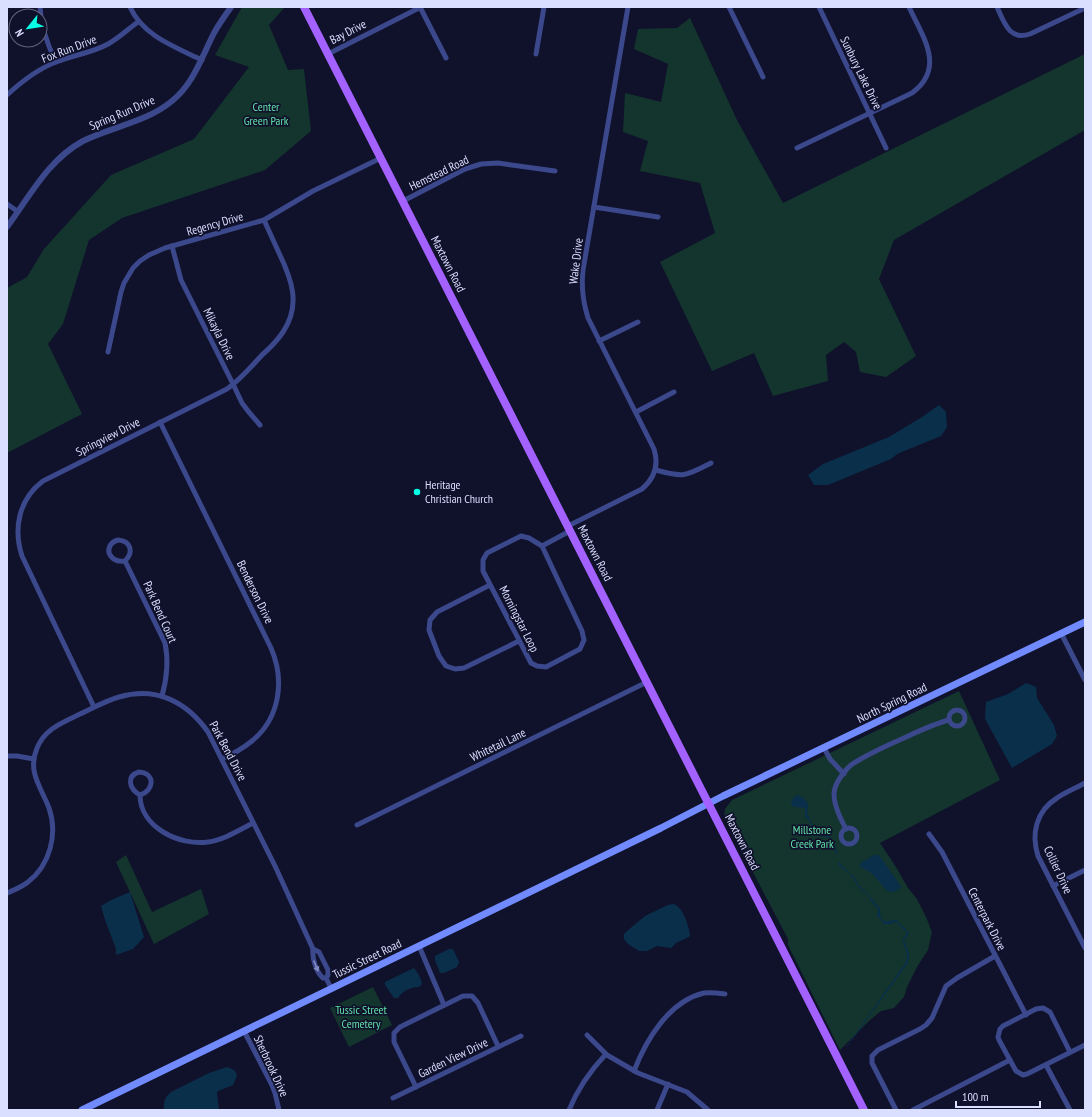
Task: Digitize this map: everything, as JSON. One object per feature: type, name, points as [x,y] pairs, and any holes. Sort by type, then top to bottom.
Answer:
[{"type":"main road","name":"Maxtown Road","points":[[304,7],[864,1110]]},
{"type":"main road","name":"North Spring Road","points":[[709,803],[1085,622]]},
{"type":"main road","name":"Tussic Street Road","points":[[82,1110],[661,828],[709,803]]},
{"type":"street","points":[[40,7],[45,37],[56,62]]},
{"type":"street","points":[[130,7],[138,22],[148,31],[165,43],[202,60]]},
{"type":"street","name":"Spring Run Drive","points":[[7,227],[39,181],[53,164],[69,150],[94,136],[156,112],[185,88],[202,60],[215,32],[231,7]]},
{"type":"street","points":[[421,7],[446,58]]},
{"type":"street","name":"Bay Drive","points":[[328,54],[421,7]]},
{"type":"street","points":[[536,54],[544,7]]},
{"type":"street","name":"Wake Drive","points":[[628,7],[583,270],[582,289],[588,318],[654,449],[657,463],[656,470]]},
{"type":"street","points":[[729,7],[763,78]]},
{"type":"street","name":"Sunbury Lake Drive","points":[[819,7],[886,148]]},
{"type":"street","points":[[797,148],[912,93],[924,83],[929,72],[930,53],[909,7]]},
{"type":"street","points":[[997,7],[1007,28],[1015,34],[1022,36],[1085,8]]},
{"type":"street","name":"Fox Run Drive","points":[[7,95],[29,77],[56,62],[98,49],[108,44],[117,39],[138,22]]},
{"type":"street","name":"Regency Drive","points":[[108,352],[121,292],[128,276],[140,261],[149,255],[172,246],[264,220],[313,191],[381,158]]},
{"type":"street","name":"Hemstead Road","points":[[403,201],[465,169],[481,164],[498,163],[555,171]]},
{"type":"street","points":[[7,204],[17,211]]},
{"type":"street","points":[[594,207],[658,217]]},
{"type":"street","name":"Springview Drive","points":[[94,707],[22,556],[18,538],[20,514],[29,495],[43,481],[227,389],[278,339],[292,312],[293,293],[289,276],[264,220]]},
{"type":"street","name":"Mikayla Drive","points":[[172,246],[181,280],[242,403],[260,425]]},
{"type":"street","points":[[599,341],[638,322]]},
{"type":"street","points":[[636,412],[674,392]]},
{"type":"street","name":"Benderson Drive","points":[[160,422],[271,648],[278,668],[279,692],[274,710],[269,720],[252,742],[222,759]]},
{"type":"street","points":[[542,546],[569,528],[642,489],[651,481],[656,470],[673,475],[680,475],[693,472],[711,463]]},
{"type":"street","name":"Morningstar Loop","points":[[521,536],[529,538],[542,546],[582,631],[584,640],[580,649],[546,666],[537,666],[531,663],[490,585],[483,571],[483,560],[487,553],[521,536]]},
{"type":"street","points":[[122,540],[129,546],[130,554],[125,561],[117,561],[110,555],[108,550],[114,541],[122,540]]},
{"type":"street","name":"Park Bend Court","points":[[125,561],[165,643],[168,666],[162,696]]},
{"type":"street","points":[[490,585],[438,612],[430,620],[429,630],[439,656],[446,666],[455,670],[464,668],[519,641]]},
{"type":"street","points":[[1061,634],[1085,680]]},
{"type":"street","name":"Whitetail Lane","points":[[357,825],[647,682]]},
{"type":"street","name":"Park Bend Drive","points":[[7,893],[22,886],[36,874],[47,858],[52,839],[52,819],[49,808],[36,781],[33,766],[39,743],[55,726],[94,707],[120,697],[131,694],[162,696],[174,700],[184,706],[201,722],[208,732],[313,949],[313,958],[320,975],[323,978],[326,978],[331,988]]},
{"type":"street","points":[[846,828],[838,814],[834,789],[838,781],[850,766],[868,755],[928,727],[949,720]]},
{"type":"street","points":[[824,748],[830,760],[844,774]]},
{"type":"street","points":[[7,756],[34,758]]},
{"type":"street","points":[[140,795],[150,789],[151,785],[151,778],[144,772],[136,773],[132,776],[130,781],[132,788],[140,795],[142,806],[146,814],[158,829],[178,840],[198,843],[212,842],[222,839],[253,823]]},
{"type":"street","name":"Collier Drive","points":[[1085,783],[1050,803],[1038,819],[1035,832],[1038,856],[1085,948]]},
{"type":"street","name":"Centerpark Drive","points":[[929,834],[942,852],[1026,1015]]},
{"type":"street","points":[[1053,886],[1085,870]]},
{"type":"street","points":[[419,946],[444,1005]]},
{"type":"street","name":"Park Bend Drive","points":[[313,949],[319,952],[328,970],[328,975],[326,978]]},
{"type":"street","points":[[896,1110],[872,1063],[872,1056],[878,1050],[926,1025],[932,1018],[946,986],[995,956]]},
{"type":"street","points":[[634,1071],[651,1036],[656,1028],[670,1013],[682,1003],[703,994],[725,994]]},
{"type":"street","points":[[416,1087],[394,1042],[394,1033],[400,1027],[444,1005],[463,996],[472,996],[478,1003],[498,1046]]},
{"type":"street","points":[[1070,1052],[1050,1012],[1047,1010],[1039,1008],[1003,1026],[998,1033],[999,1040],[1016,1071],[1023,1075],[1085,1045]]},
{"type":"street","name":"Sherbrook Drive","points":[[244,1031],[272,1085],[279,1110]]},
{"type":"street","points":[[588,1035],[606,1054],[634,1071],[687,1092],[708,1110]]},
{"type":"street","name":"Garden View Drive","points":[[393,1098],[521,1036]]},
{"type":"street","points":[[569,1110],[583,1082],[606,1054]]},
{"type":"street","points":[[913,1110],[1010,1060]]},
{"type":"street","points":[[1046,1065],[1070,1110]]},
{"type":"street","points":[[657,1110],[668,1084]]},
{"type":"green space","name":"Center Green Park","points":[[242,7],[285,7],[269,25],[288,70],[304,69],[311,131],[265,170],[122,218],[89,240],[63,324],[48,344],[82,414],[7,453],[7,288],[27,277],[44,249],[111,175],[194,139],[249,67],[215,55]]},
{"type":"green space","points":[[690,18],[737,120],[783,203],[1085,54],[1085,130],[894,240],[879,279],[916,356],[886,377],[860,372],[856,352],[844,342],[826,355],[828,381],[773,396],[754,353],[712,371],[660,262],[715,233],[700,183],[640,171],[648,141],[623,132],[625,93],[661,102],[668,64],[634,49],[638,29],[677,28]]},
{"type":"green space","name":"Millstone Creek Park","points":[[959,691],[1000,780],[880,843],[908,888],[917,899],[932,932],[928,950],[917,967],[907,987],[904,997],[894,1008],[881,1011],[870,1020],[840,1050],[788,945],[788,939],[724,817],[725,809],[732,800]]},
{"type":"green space","points":[[126,855],[152,912],[201,889],[209,914],[154,944],[116,862]]},
{"type":"green space","name":"Tussic Street Cemetery","points":[[373,987],[392,1025],[349,1047],[330,1008]]},
{"type":"water","points":[[939,405],[946,412],[947,427],[941,436],[897,454],[891,459],[828,485],[814,485],[808,475],[823,464],[889,437]]},
{"type":"water","points":[[1026,683],[1036,687],[1037,698],[1054,725],[1057,736],[1052,744],[1012,768],[985,719],[986,702],[1008,694]]},
{"type":"water","points":[[798,795],[807,803],[807,814],[816,831],[830,836],[837,854],[828,837],[818,836],[811,829],[810,822],[805,816],[805,808],[794,807],[791,804],[795,796]]},
{"type":"water","points":[[874,855],[879,855],[901,888],[893,892],[886,890],[869,871],[859,865]]},
{"type":"water","points":[[838,862],[840,862],[849,874],[852,874],[858,884],[879,907],[881,917],[884,921],[896,920],[909,933],[904,940],[909,954],[907,964],[847,1047],[906,962],[907,954],[903,939],[907,933],[895,922],[884,924],[877,915],[878,909],[857,885],[851,875],[848,874],[839,866]]},
{"type":"water","points":[[130,892],[144,937],[133,949],[116,955],[116,949],[101,906]]},
{"type":"water","points":[[673,904],[680,908],[683,912],[687,922],[690,935],[689,937],[676,943],[671,948],[657,946],[647,951],[639,951],[628,944],[624,939],[624,934],[645,916]]},
{"type":"water","points":[[449,949],[453,949],[459,962],[457,967],[444,973],[440,973],[435,956]]},
{"type":"water","points":[[414,968],[422,984],[419,987],[404,991],[398,998],[394,998],[385,985],[385,982]]},
{"type":"water","points":[[227,1067],[234,1070],[237,1076],[233,1085],[218,1091],[219,1110],[164,1110],[165,1100],[171,1092],[209,1073]]},
{"type":"place","name":"Heritage Christian Church","points":[[417,492]]}]
